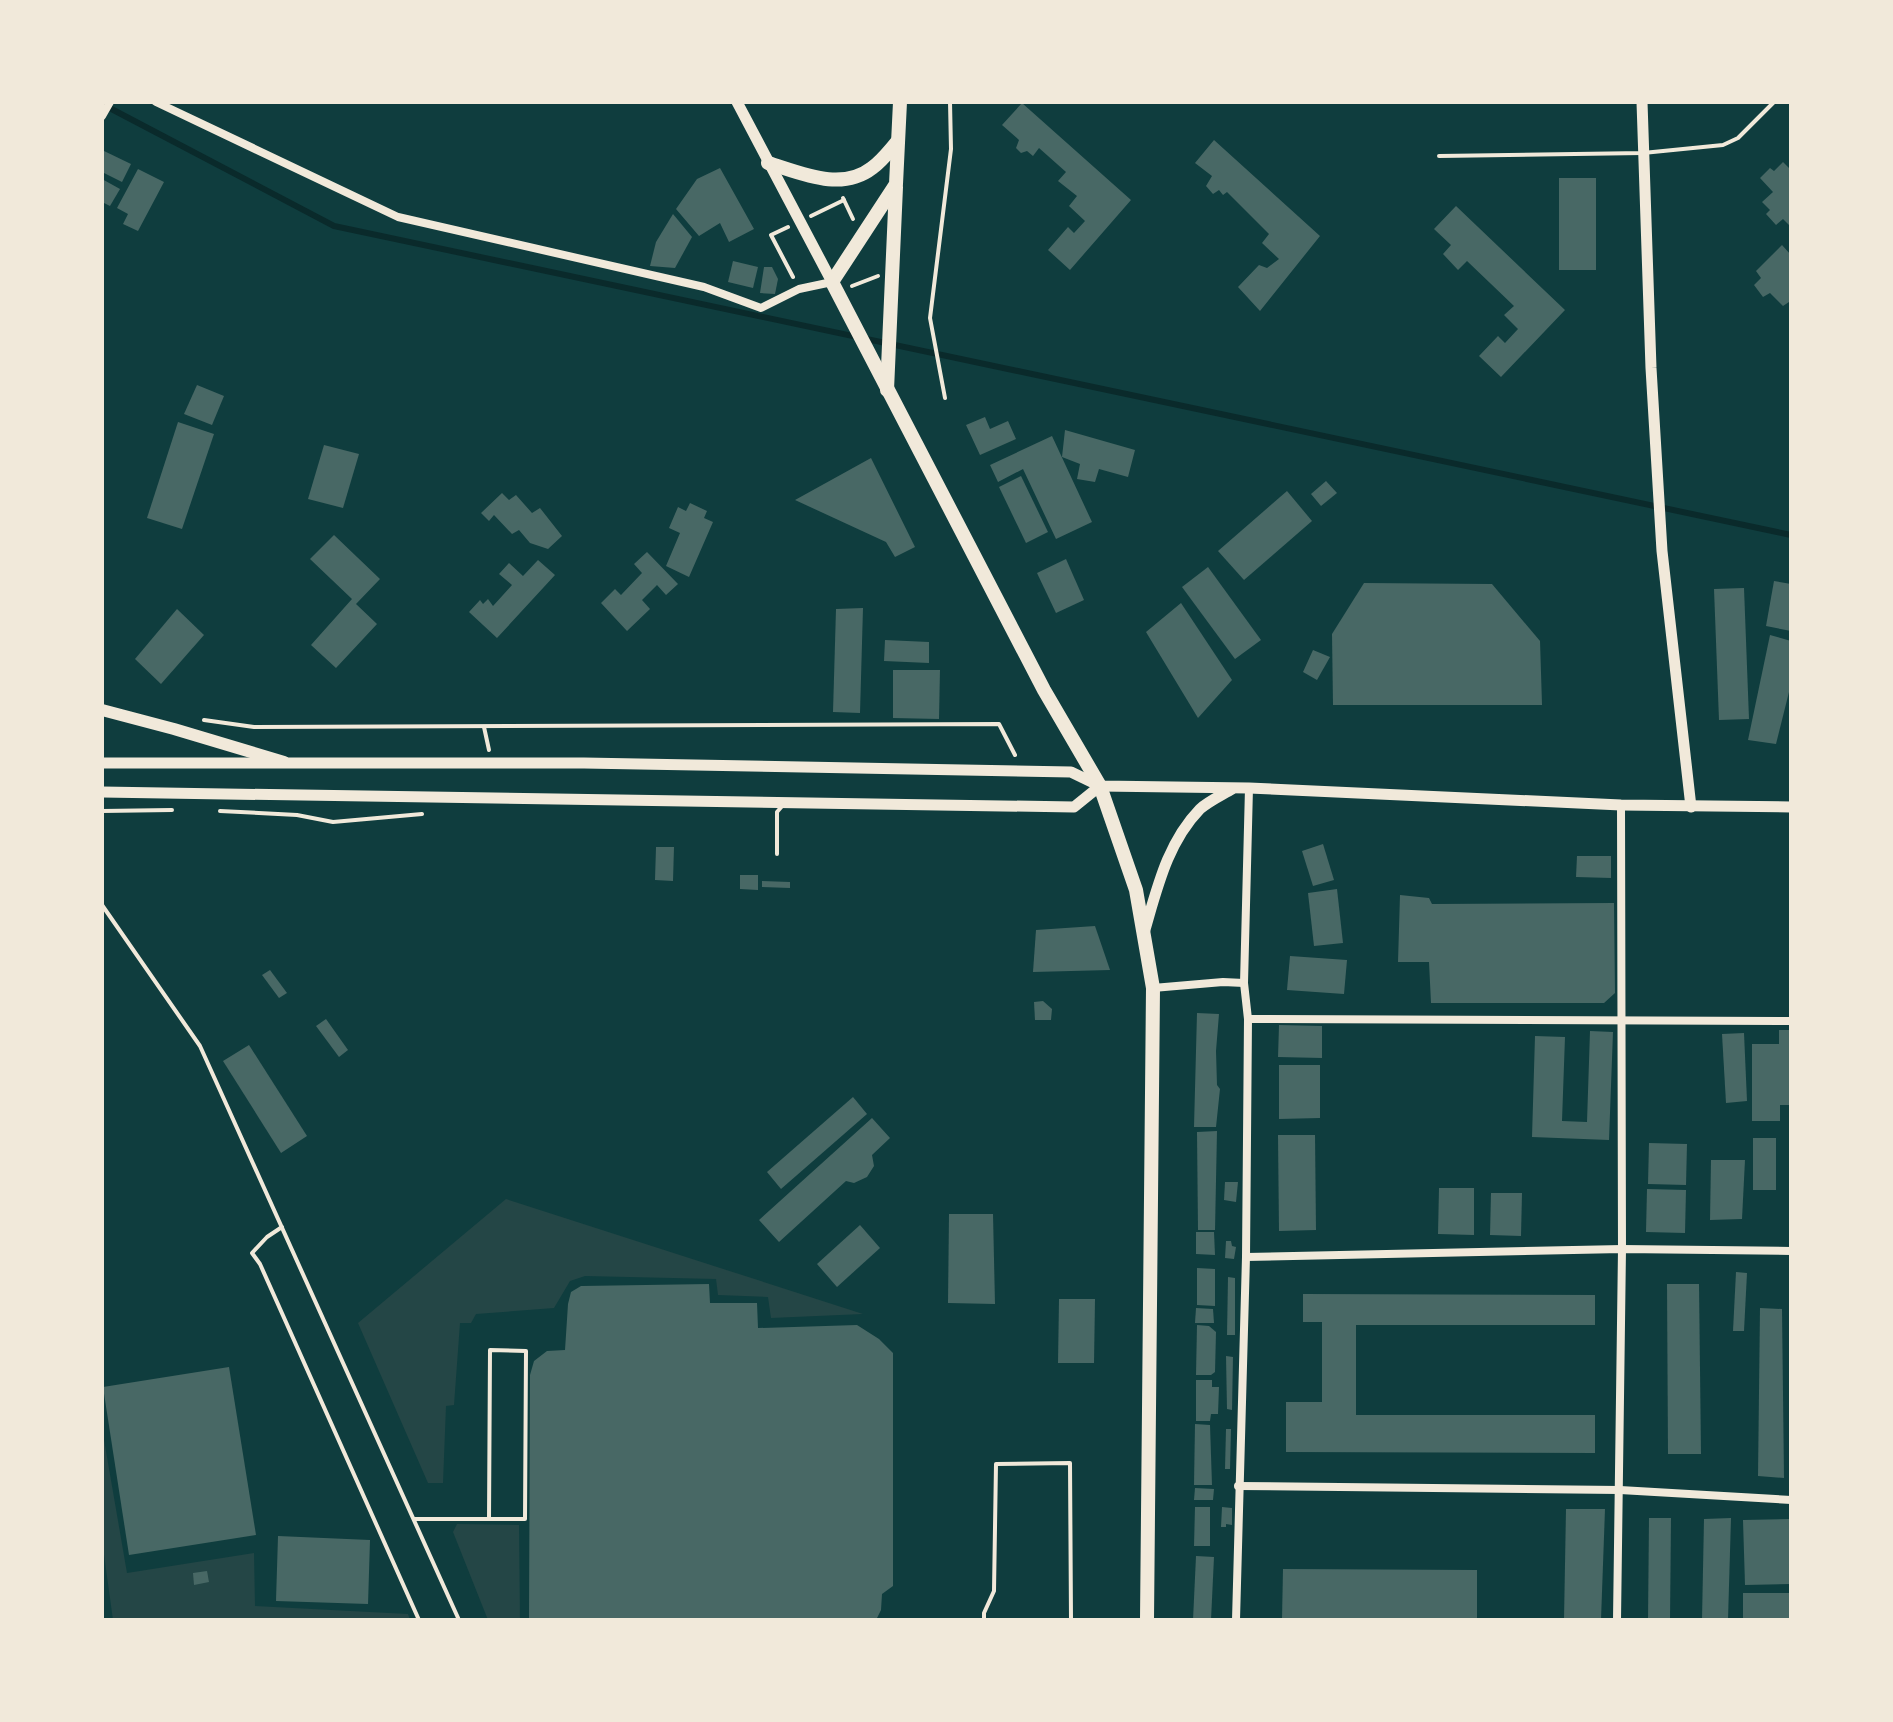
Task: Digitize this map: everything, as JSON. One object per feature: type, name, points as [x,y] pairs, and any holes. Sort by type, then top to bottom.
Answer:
[{"type":"main road","points":[[887,390],[900,102]]},
{"type":"main road","points":[[768,163],[834,181],[871,169],[898,141]]},
{"type":"main road","points":[[896,184],[834,287],[1044,690],[1100,786],[1136,890],[1153,988],[1147,1620]]},
{"type":"main road","points":[[102,710],[284,762]]},
{"type":"street","points":[[102,116],[110,102]]},
{"type":"street","points":[[156,102],[398,217],[704,287],[761,308],[799,289],[834,287],[737,102]]},
{"type":"street","points":[[1642,102],[1651,368],[1662,551],[1691,807]]},
{"type":"street","points":[[102,763],[600,764],[1071,772],[1100,786],[1249,788],[1621,805],[1791,807]]},
{"type":"street","points":[[102,792],[1074,807],[1100,786]]},
{"type":"street","points":[[1143,933],[1165,861],[1182,833],[1202,808],[1232,788]]},
{"type":"street","points":[[1236,1620],[1246,1257],[1248,1019],[1244,983],[1249,788]]},
{"type":"street","points":[[1617,1620],[1622,1249],[1621,805]]},
{"type":"street","points":[[1153,988],[1244,983]]},
{"type":"street","points":[[1248,1019],[1791,1021]]},
{"type":"street","points":[[1246,1257],[1622,1249],[1791,1251]]},
{"type":"street","points":[[1238,1486],[1620,1490],[1791,1500]]},
{"type":"lane","points":[[1439,156],[1643,153],[1723,145],[1738,138],[1774,102]]},
{"type":"lane","points":[[777,854],[777,812],[784,803]]},
{"type":"lane","points":[[102,905],[200,1046],[459,1620]]},
{"type":"lane","points":[[282,1227],[252,1253],[260,1264],[419,1620]]},
{"type":"lane","points":[[414,1519],[489,1519],[525,1519],[526,1351],[490,1350],[489,1519]]},
{"type":"lane","points":[[984,1620],[994,1591],[996,1464],[1070,1463],[1071,1620]]},
{"type":"path","points":[[945,398],[930,318],[951,149],[950,102]]},
{"type":"path","points":[[834,181],[862,236]]},
{"type":"path","points":[[771,235],[799,289]]},
{"type":"path","points":[[195,719],[254,727],[999,724]]},
{"type":"shaded area","points":[[506,1199],[863,1314],[771,1318],[768,1297],[718,1295],[716,1279],[585,1276],[570,1281],[554,1308],[476,1314],[471,1323],[460,1323],[454,1405],[446,1406],[443,1483],[428,1483],[358,1323]]},
{"type":"shaded area","points":[[102,1428],[127,1573],[254,1553],[255,1606],[408,1614],[410,1620],[113,1620],[102,1540]]},
{"type":"shaded area","points":[[457,1524],[519,1525],[520,1620],[488,1620],[453,1532]]},
{"type":"building","points":[[1022,103],[1131,200],[1070,270],[1048,250],[1068,227],[1074,233],[1085,221],[1069,206],[1077,196],[1058,181],[1066,172],[1039,148],[1033,156],[1027,151],[1021,153],[1016,148],[1019,140],[1002,125]]},
{"type":"building","points":[[1214,140],[1320,236],[1260,311],[1238,287],[1259,265],[1267,268],[1279,259],[1262,243],[1269,234],[1227,192],[1223,195],[1219,190],[1213,194],[1206,186],[1212,176],[1195,163]]},
{"type":"building","points":[[102,150],[131,164],[122,182],[102,172]]},
{"type":"building","points":[[1783,162],[1791,170],[1791,227],[1783,219],[1776,225],[1766,214],[1770,210],[1762,202],[1773,192],[1760,178],[1770,168],[1774,171]]},
{"type":"building","points":[[720,168],[754,229],[729,242],[720,223],[699,236],[676,209],[697,179]]},
{"type":"building","points":[[138,169],[164,182],[138,231],[123,224],[128,214],[117,208]]},
{"type":"building","points":[[1559,178],[1596,178],[1596,270],[1559,270]]},
{"type":"building","points":[[102,179],[120,189],[110,206],[102,202]]},
{"type":"building","points":[[1456,206],[1565,310],[1501,377],[1479,356],[1498,336],[1505,343],[1518,329],[1504,315],[1514,306],[1467,261],[1458,270],[1443,254],[1451,245],[1434,229]]},
{"type":"building","points":[[673,214],[692,237],[675,268],[650,266],[656,242]]},
{"type":"building","points":[[1782,245],[1791,255],[1791,305],[1789,302],[1783,306],[1770,293],[1763,297],[1754,285],[1761,278],[1756,271]]},
{"type":"building","points":[[733,261],[758,267],[753,288],[728,282]]},
{"type":"building","points":[[764,267],[772,267],[778,279],[775,294],[760,293]]},
{"type":"building","points":[[197,385],[224,396],[212,425],[184,414]]},
{"type":"building","points":[[985,417],[990,429],[1008,421],[1016,439],[980,455],[966,425]]},
{"type":"building","points":[[178,422],[214,434],[182,529],[147,518]]},
{"type":"building","points":[[1065,430],[1135,450],[1128,477],[1099,469],[1095,482],[1077,479],[1080,464],[1062,457]]},
{"type":"building","points":[[1052,436],[1092,522],[1056,539],[1023,469],[998,482],[990,465]]},
{"type":"building","points":[[324,445],[359,454],[343,508],[308,499]]},
{"type":"building","points":[[871,458],[915,547],[895,557],[886,542],[795,500]]},
{"type":"building","points":[[1021,476],[1048,532],[1026,543],[999,487]]},
{"type":"building","points":[[1326,481],[1337,493],[1321,506],[1311,494]]},
{"type":"building","points":[[1287,491],[1312,521],[1244,580],[1218,551]]},
{"type":"building","points":[[502,493],[509,500],[516,495],[532,513],[540,508],[562,536],[548,549],[530,543],[519,530],[512,534],[494,515],[489,521],[481,513]]},
{"type":"building","points":[[690,503],[707,511],[704,518],[713,522],[689,577],[666,566],[680,533],[669,528],[678,507],[686,511]]},
{"type":"building","points":[[334,535],[380,579],[356,604],[377,624],[336,668],[311,645],[352,599],[310,559]]},
{"type":"building","points":[[647,552],[678,584],[666,595],[657,585],[642,600],[650,609],[627,631],[601,603],[615,589],[621,595],[642,573],[634,564]]},
{"type":"building","points":[[1066,559],[1084,600],[1056,613],[1037,573]]},
{"type":"building","points":[[538,560],[555,575],[497,638],[469,612],[480,600],[483,604],[488,599],[493,606],[512,585],[499,574],[509,563],[523,576]]},
{"type":"building","points":[[1208,567],[1261,640],[1235,659],[1182,587]]},
{"type":"building","points":[[1774,581],[1791,584],[1791,631],[1766,626]]},
{"type":"building","points":[[1364,583],[1492,584],[1540,641],[1542,705],[1333,705],[1332,634]]},
{"type":"building","points":[[1744,588],[1749,719],[1719,720],[1714,589]]},
{"type":"building","points":[[1181,603],[1232,680],[1198,718],[1146,632]]},
{"type":"building","points":[[863,608],[860,713],[833,712],[836,609]]},
{"type":"building","points":[[177,609],[204,635],[161,684],[135,659]]},
{"type":"building","points":[[1770,635],[1791,641],[1791,684],[1776,744],[1748,740]]},
{"type":"building","points":[[885,640],[929,642],[929,663],[884,661]]},
{"type":"building","points":[[1313,650],[1330,657],[1317,680],[1303,672]]},
{"type":"building","points":[[893,670],[940,670],[939,719],[893,718]]},
{"type":"building","points":[[1323,844],[1334,880],[1313,886],[1302,851]]},
{"type":"building","points":[[656,847],[674,847],[673,881],[655,880]]},
{"type":"building","points":[[1577,856],[1611,856],[1611,878],[1576,877]]},
{"type":"building","points":[[740,875],[758,875],[758,890],[740,889]]},
{"type":"building","points":[[762,881],[790,882],[790,888],[762,887]]},
{"type":"building","points":[[1337,889],[1343,943],[1314,946],[1308,893]]},
{"type":"building","points":[[1400,895],[1429,898],[1432,904],[1614,903],[1615,993],[1604,1003],[1431,1003],[1429,962],[1398,962]]},
{"type":"building","points":[[1095,926],[1110,970],[1033,972],[1036,930]]},
{"type":"building","points":[[1290,956],[1347,960],[1344,994],[1287,990]]},
{"type":"building","points":[[270,970],[287,993],[279,998],[262,975]]},
{"type":"building","points":[[1043,1001],[1052,1009],[1051,1020],[1035,1020],[1034,1002]]},
{"type":"building","points":[[1197,1013],[1219,1014],[1216,1051],[1217,1085],[1220,1089],[1216,1127],[1194,1127]]},
{"type":"building","points":[[326,1019],[348,1050],[339,1057],[316,1026]]},
{"type":"building","points":[[1279,1025],[1322,1026],[1322,1058],[1278,1057]]},
{"type":"building","points":[[1779,1030],[1791,1030],[1791,1105],[1780,1105],[1780,1121],[1752,1121],[1752,1044],[1779,1044]]},
{"type":"building","points":[[1590,1031],[1613,1032],[1609,1140],[1532,1137],[1535,1036],[1565,1037],[1562,1121],[1587,1122]]},
{"type":"building","points":[[1744,1033],[1747,1101],[1726,1103],[1722,1034]]},
{"type":"building","points":[[249,1045],[307,1136],[281,1153],[223,1061]]},
{"type":"building","points":[[1279,1065],[1320,1065],[1320,1118],[1279,1119]]},
{"type":"building","points":[[853,1097],[867,1114],[781,1189],[767,1172]]},
{"type":"building","points":[[872,1118],[890,1138],[872,1155],[874,1166],[867,1177],[854,1183],[846,1181],[779,1242],[759,1220]]},
{"type":"building","points":[[1217,1131],[1215,1230],[1198,1230],[1197,1132]]},
{"type":"building","points":[[1278,1135],[1315,1135],[1316,1230],[1279,1231]]},
{"type":"building","points":[[1753,1138],[1776,1138],[1776,1190],[1753,1190]]},
{"type":"building","points":[[1649,1143],[1687,1144],[1686,1185],[1648,1184]]},
{"type":"building","points":[[1711,1160],[1745,1160],[1742,1219],[1710,1220]]},
{"type":"building","points":[[1225,1182],[1238,1182],[1236,1202],[1224,1200]]},
{"type":"building","points":[[1439,1188],[1474,1188],[1474,1235],[1438,1234]]},
{"type":"building","points":[[1647,1189],[1686,1190],[1685,1233],[1646,1232]]},
{"type":"building","points":[[1491,1193],[1522,1193],[1521,1236],[1490,1235]]},
{"type":"building","points":[[949,1214],[993,1214],[995,1304],[948,1303]]},
{"type":"building","points":[[860,1225],[880,1248],[837,1287],[817,1264]]},
{"type":"building","points":[[1196,1232],[1214,1232],[1215,1255],[1196,1254]]},
{"type":"building","points":[[1226,1241],[1231,1241],[1232,1246],[1236,1247],[1234,1259],[1225,1258]]},
{"type":"building","points":[[1197,1268],[1215,1269],[1215,1306],[1197,1305]]},
{"type":"building","points":[[1736,1272],[1747,1273],[1744,1331],[1733,1331]]},
{"type":"building","points":[[1228,1277],[1235,1278],[1235,1335],[1227,1335]]},
{"type":"building","points":[[709,1284],[710,1303],[757,1303],[758,1328],[857,1325],[879,1339],[893,1353],[893,1586],[882,1594],[881,1610],[876,1620],[529,1620],[530,1375],[534,1361],[547,1351],[565,1350],[571,1292],[581,1286]]},
{"type":"building","points":[[1667,1284],[1699,1284],[1701,1454],[1668,1454]]},
{"type":"building","points":[[1303,1294],[1595,1295],[1595,1325],[1356,1325],[1356,1415],[1595,1415],[1595,1453],[1286,1452],[1286,1402],[1322,1402],[1322,1322],[1303,1322]]},
{"type":"building","points":[[1059,1299],[1095,1299],[1094,1363],[1058,1363]]},
{"type":"building","points":[[1196,1308],[1213,1309],[1214,1323],[1195,1323]]},
{"type":"building","points":[[1760,1308],[1782,1309],[1784,1478],[1758,1476]]},
{"type":"building","points":[[1197,1325],[1209,1326],[1216,1332],[1215,1372],[1211,1375],[1196,1375]]},
{"type":"building","points":[[1226,1356],[1233,1357],[1232,1410],[1227,1409]]},
{"type":"building","points":[[229,1367],[256,1535],[129,1555],[103,1387]]},
{"type":"building","points":[[1196,1380],[1212,1380],[1212,1387],[1219,1387],[1218,1414],[1211,1414],[1210,1421],[1196,1421]]},
{"type":"building","points":[[1195,1424],[1210,1425],[1212,1485],[1194,1485]]},
{"type":"building","points":[[1226,1429],[1231,1429],[1230,1469],[1225,1469]]},
{"type":"building","points":[[1195,1488],[1214,1489],[1213,1500],[1194,1500]]},
{"type":"building","points":[[1195,1507],[1210,1507],[1210,1546],[1194,1546]]},
{"type":"building","points":[[1222,1507],[1232,1508],[1232,1525],[1221,1527]]},
{"type":"building","points":[[1566,1509],[1605,1509],[1601,1620],[1564,1620]]},
{"type":"building","points":[[1649,1518],[1671,1518],[1670,1620],[1648,1620]]},
{"type":"building","points":[[1731,1518],[1728,1620],[1702,1620],[1704,1519]]},
{"type":"building","points":[[1791,1519],[1791,1584],[1745,1585],[1743,1520]]},
{"type":"building","points":[[278,1536],[370,1540],[368,1604],[276,1601]]},
{"type":"building","points":[[1196,1556],[1214,1557],[1211,1620],[1193,1620]]},
{"type":"building","points":[[1283,1569],[1477,1570],[1477,1620],[1282,1619]]},
{"type":"building","points":[[207,1571],[209,1582],[194,1585],[193,1573]]},
{"type":"building","points":[[1743,1593],[1791,1593],[1791,1620],[1743,1620]]},
{"type":"waterway","points":[[102,104],[334,226],[1791,535]]}]
